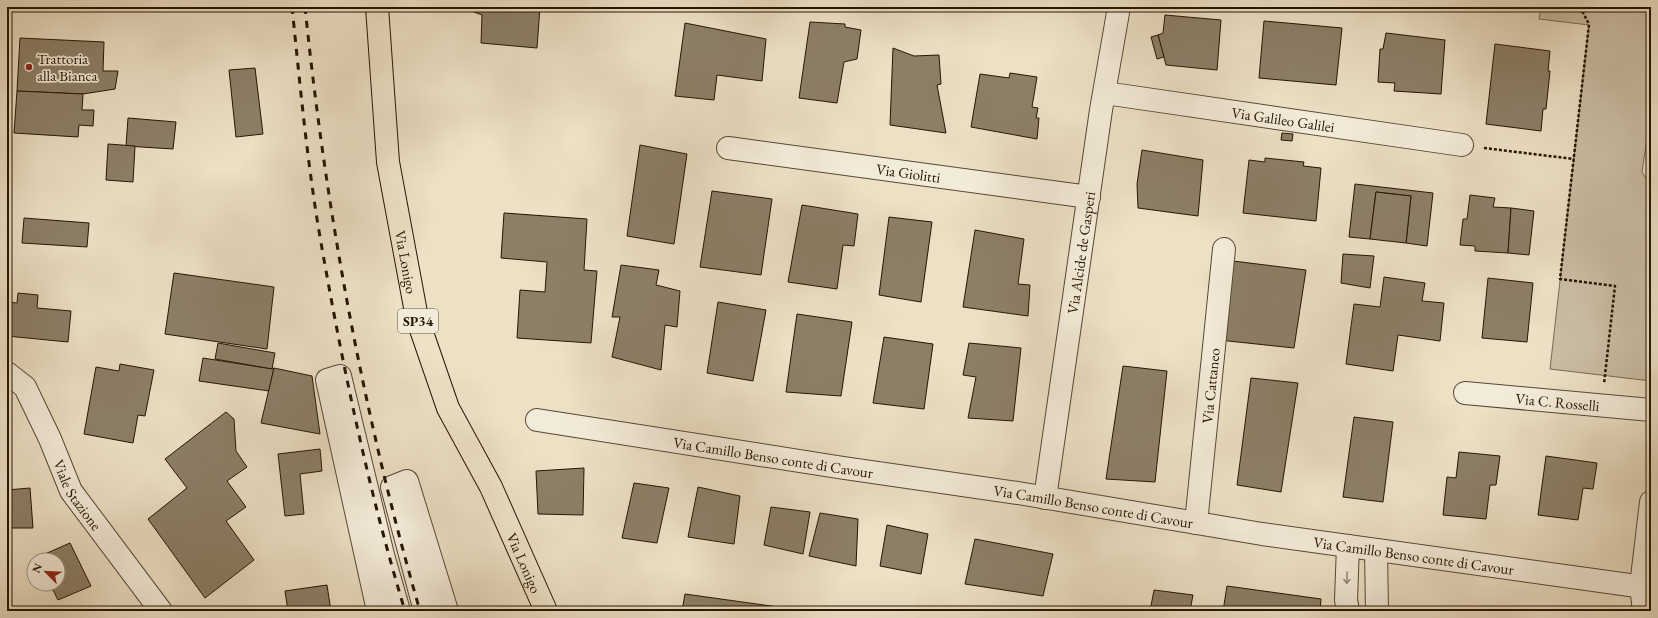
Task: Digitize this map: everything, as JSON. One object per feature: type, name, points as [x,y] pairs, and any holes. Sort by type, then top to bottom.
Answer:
[{"type":"main road","name":"Via Lonigo","points":[[377,7],[388,162],[417,318],[448,408],[491,487],[546,611]]},
{"type":"street","name":"Via Alcide de Gasperi","points":[[1045,498],[1089,196],[1119,7]]},
{"type":"street","name":"Via Galileo Galilei","points":[[1105,92],[1462,145]]},
{"type":"street","name":"Via Giolitti","points":[[728,148],[1089,196]]},
{"type":"street","name":"Via Cattaneo","points":[[1196,523],[1224,249]]},
{"type":"street","name":"Viale Stazione","points":[[7,373],[25,388],[50,439],[71,491],[161,611]]},
{"type":"street","points":[[378,611],[327,380],[340,376],[383,555],[400,611]]},
{"type":"street","name":"Via C. Rosselli","points":[[1465,393],[1602,404],[1651,410]]},
{"type":"street","name":"Via Camillo Benso conte di Cavour","points":[[537,420],[1348,546],[1646,587]]},
{"type":"street","points":[[425,611],[392,488],[407,481],[447,611]]},
{"type":"street","points":[[1644,611],[1651,502]]},
{"type":"street","points":[[1348,546],[1346,600],[1348,611]]},
{"type":"street","points":[[1376,550],[1377,611]]},
{"type":"path","points":[[1580,7],[1590,24],[1560,279],[1615,286],[1602,404]]},
{"type":"path","points":[[1462,145],[1574,159]]},
{"type":"shaded area","points":[[1541,7],[1651,7],[1651,112],[1642,172],[1651,187],[1651,381],[1550,369],[1589,25],[1539,19]]},
{"type":"building","points":[[20,7],[52,7],[52,9]]},
{"type":"building","points":[[475,7],[540,7],[537,48],[481,43],[482,15],[474,12]]},
{"type":"building","points":[[1165,15],[1221,20],[1217,70],[1166,65],[1158,35],[1163,33]]},
{"type":"building","points":[[1264,21],[1342,28],[1336,85],[1259,78]]},
{"type":"building","points":[[810,22],[845,24],[845,27],[861,30],[857,59],[844,62],[837,103],[799,98]]},
{"type":"building","points":[[685,23],[766,39],[762,81],[717,75],[714,100],[675,96]]},
{"type":"building","points":[[1386,33],[1445,40],[1441,94],[1394,91],[1395,83],[1378,82],[1380,49],[1383,49]]},
{"type":"building","points":[[1158,35],[1164,57],[1157,59],[1151,37]]},
{"type":"building","points":[[20,38],[104,42],[103,71],[118,71],[115,89],[83,94],[17,91]]},
{"type":"building","points":[[1495,44],[1550,51],[1548,71],[1550,71],[1546,109],[1543,109],[1541,131],[1486,124]]},
{"type":"building","points":[[893,48],[914,56],[939,55],[941,84],[937,85],[946,133],[890,125]]},
{"type":"building","points":[[255,68],[263,134],[236,137],[229,70]]},
{"type":"building","points":[[1010,73],[1037,77],[1032,107],[1038,108],[1036,118],[1039,118],[1037,139],[971,127],[980,74],[1009,78]]},
{"type":"building","points":[[17,91],[83,94],[82,110],[94,110],[93,126],[79,125],[78,137],[14,133]]},
{"type":"building","points":[[128,118],[176,122],[173,149],[126,146]]},
{"type":"building","points":[[1282,133],[1293,134],[1292,141],[1281,140]]},
{"type":"building","points":[[108,144],[135,146],[133,182],[106,180]]},
{"type":"building","points":[[640,145],[687,154],[674,244],[627,236]]},
{"type":"building","points":[[1142,150],[1203,160],[1198,216],[1138,208],[1137,184]]},
{"type":"building","points":[[1265,158],[1304,162],[1303,166],[1321,168],[1316,221],[1243,213],[1249,160],[1265,162]]},
{"type":"building","points":[[1355,184],[1433,193],[1427,246],[1406,243],[1411,196],[1376,192],[1370,239],[1349,237]]},
{"type":"building","points":[[712,191],[772,199],[761,275],[700,267]]},
{"type":"building","points":[[1376,192],[1411,196],[1406,243],[1370,239]]},
{"type":"building","points":[[1470,195],[1495,198],[1493,207],[1511,208],[1508,253],[1475,251],[1475,246],[1460,245],[1463,219],[1467,219]]},
{"type":"building","points":[[802,205],[858,214],[854,246],[843,245],[837,289],[788,282]]},
{"type":"building","points":[[1511,208],[1534,211],[1529,255],[1508,253]]},
{"type":"building","points":[[504,213],[587,219],[584,270],[597,271],[591,343],[517,338],[520,290],[545,292],[547,262],[501,258]]},
{"type":"building","points":[[889,217],[932,222],[921,302],[879,295]]},
{"type":"building","points":[[24,218],[89,223],[87,247],[22,243]]},
{"type":"building","points":[[975,230],[1024,239],[1018,284],[1030,285],[1028,316],[963,307]]},
{"type":"building","points":[[1343,254],[1374,256],[1370,288],[1341,283]]},
{"type":"building","points":[[1233,261],[1306,270],[1294,348],[1219,340]]},
{"type":"building","points":[[621,265],[659,270],[656,285],[680,291],[677,327],[665,325],[661,370],[612,357],[620,317],[612,317]]},
{"type":"building","points":[[174,273],[274,287],[267,349],[165,334]]},
{"type":"building","points":[[1384,277],[1425,283],[1422,301],[1444,303],[1440,341],[1398,335],[1393,371],[1346,364],[1354,304],[1380,307]]},
{"type":"building","points":[[1488,278],[1533,283],[1527,342],[1482,338]]},
{"type":"building","points":[[18,293],[38,295],[37,308],[71,311],[68,342],[7,336],[7,302],[17,303]]},
{"type":"building","points":[[718,302],[766,310],[753,381],[707,373]]},
{"type":"building","points":[[797,314],[852,322],[841,396],[786,392]]},
{"type":"building","points":[[884,337],[933,344],[924,409],[873,403]]},
{"type":"building","points":[[218,343],[275,353],[272,369],[215,359]]},
{"type":"building","points":[[969,343],[1021,348],[1013,421],[968,418],[976,377],[963,375]]},
{"type":"building","points":[[203,358],[272,369],[274,368],[269,391],[199,381]]},
{"type":"building","points":[[120,364],[154,370],[145,416],[138,415],[133,443],[84,434],[96,367],[119,371]]},
{"type":"building","points":[[1123,366],[1167,371],[1155,482],[1106,479]]},
{"type":"building","points":[[274,368],[312,376],[320,434],[261,423]]},
{"type":"building","points":[[1251,378],[1298,383],[1281,492],[1237,485]]},
{"type":"building","points":[[226,412],[234,419],[236,451],[247,467],[227,481],[246,507],[226,521],[254,560],[205,598],[148,519],[187,488],[165,459]]},
{"type":"building","points":[[1354,417],[1393,422],[1383,502],[1343,497]]},
{"type":"building","points":[[9,448],[9,465],[7,466],[7,449]]},
{"type":"building","points":[[320,449],[322,471],[300,474],[304,514],[285,516],[278,454]]},
{"type":"building","points":[[1459,452],[1500,456],[1496,485],[1490,485],[1486,519],[1443,515],[1447,477],[1456,478]]},
{"type":"building","points":[[1546,456],[1597,463],[1593,489],[1583,488],[1578,520],[1538,515]]},
{"type":"building","points":[[9,465],[8,490],[7,490],[7,466]]},
{"type":"building","points":[[584,468],[583,515],[538,514],[536,471]]},
{"type":"building","points":[[634,483],[669,488],[657,543],[622,538]]},
{"type":"building","points":[[698,487],[740,496],[734,544],[688,537]]},
{"type":"building","points":[[30,488],[33,528],[7,528],[7,490]]},
{"type":"building","points":[[771,507],[810,512],[803,554],[764,545]]},
{"type":"building","points":[[820,513],[858,519],[856,566],[809,556]]},
{"type":"building","points":[[887,525],[928,534],[921,574],[880,566]]},
{"type":"building","points":[[975,539],[1053,554],[1043,596],[965,584]]},
{"type":"building","points":[[70,543],[91,586],[58,600],[54,592],[66,592],[66,552],[49,552]]},
{"type":"building","points":[[327,585],[331,611],[288,611],[285,591]]},
{"type":"building","points":[[1227,586],[1321,599],[1320,611],[1223,611]]},
{"type":"building","points":[[1154,590],[1193,595],[1190,611],[1150,611]]},
{"type":"building","points":[[685,594],[807,611],[682,611]]},
{"type":"building","points":[[882,607],[912,611],[881,611]]},
{"type":"railway","points":[[292,7],[311,180],[328,284],[357,426],[379,519],[405,611]]},
{"type":"railway","points":[[305,7],[324,160],[349,312],[381,462],[420,611]]},
{"type":"place","name":"Trattoria alla Bianca","points":[[29,67]]}]
